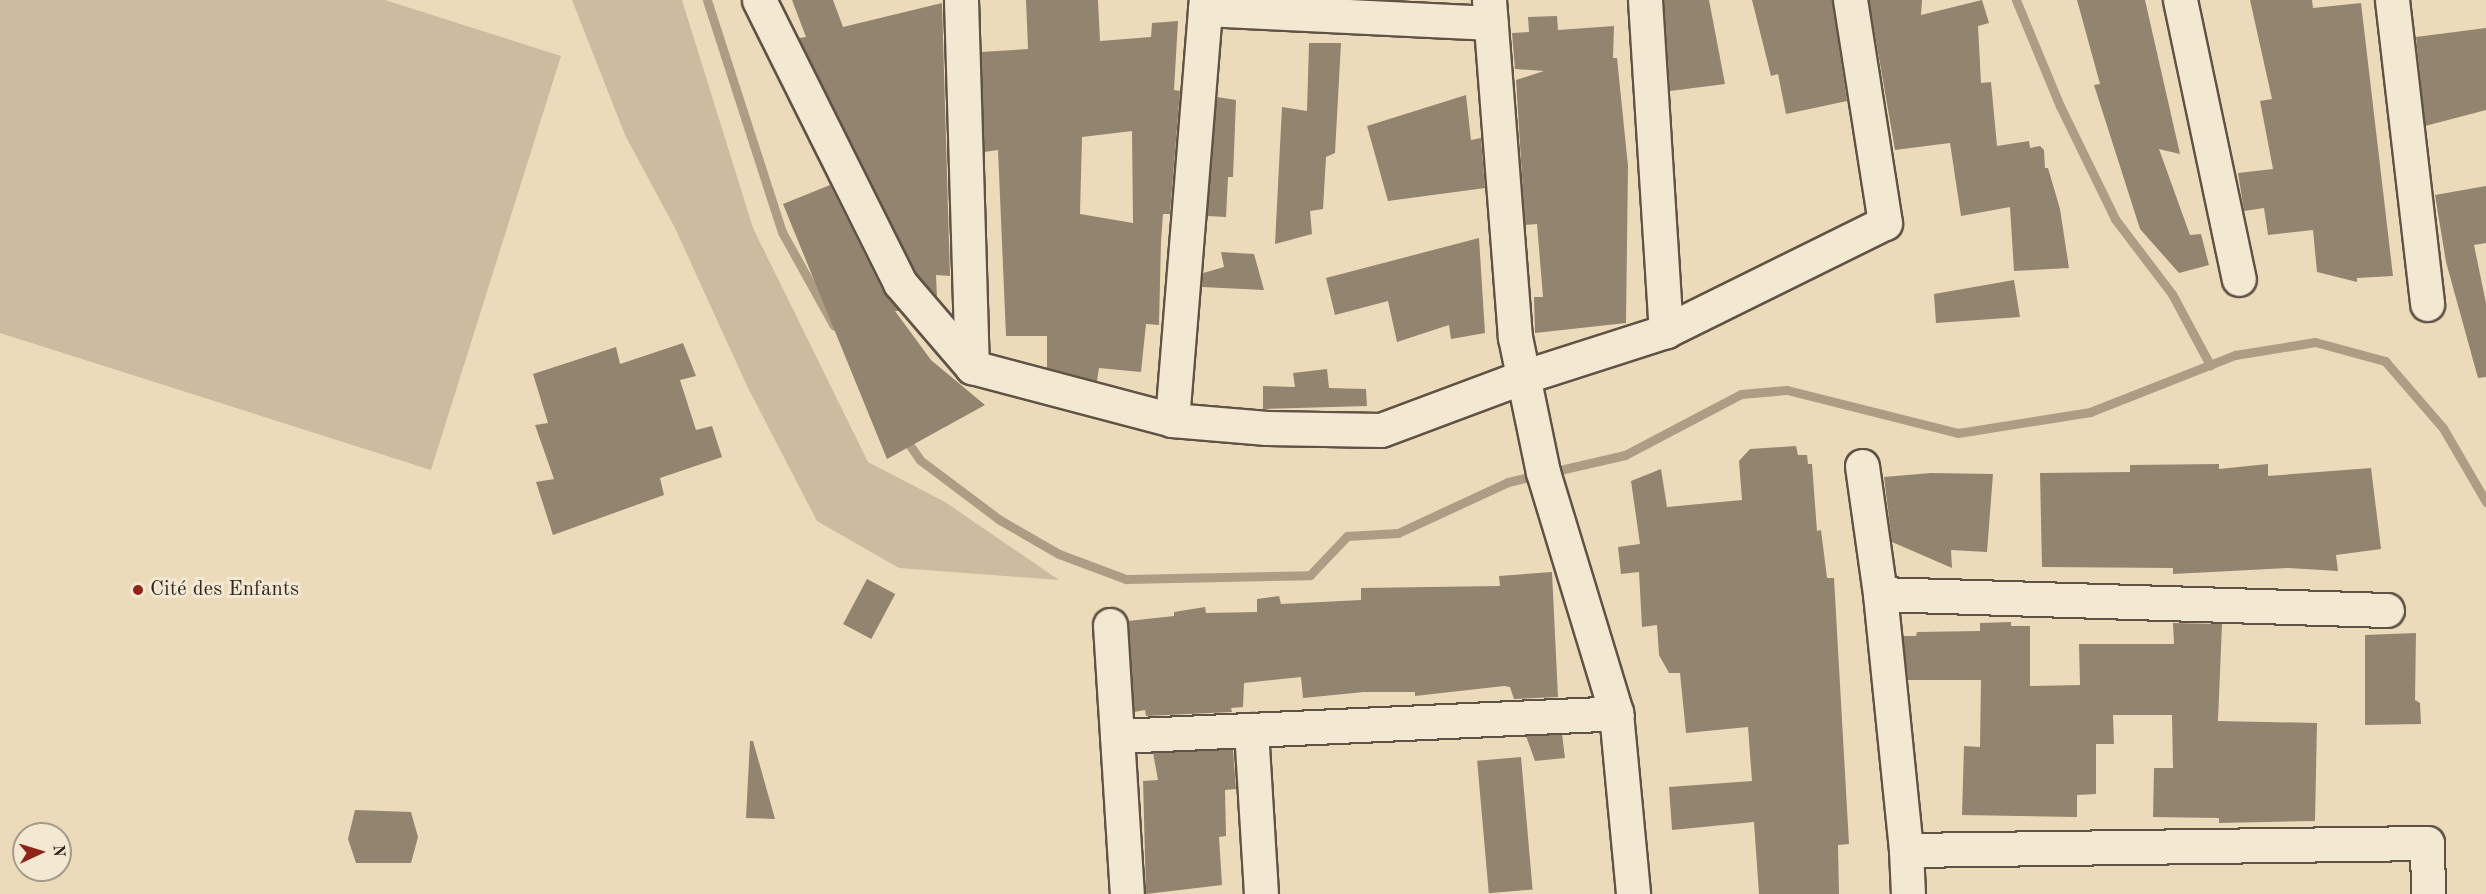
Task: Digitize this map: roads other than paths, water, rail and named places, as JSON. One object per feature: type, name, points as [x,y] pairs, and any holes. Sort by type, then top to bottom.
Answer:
[{"type":"street","points":[[759,0],[900,283],[972,367],[1172,420],[1267,428],[1381,430],[1523,377],[1666,332],[1885,223],[1850,0]]},
{"type":"street","points":[[961,0],[972,367]]},
{"type":"street","points":[[1645,0],[1666,332]]},
{"type":"street","points":[[2180,0],[2239,279]]},
{"type":"street","points":[[2392,0],[2427,304]]},
{"type":"street","points":[[1172,420],[1206,5],[1490,11],[1515,337],[1543,472],[1616,713],[1633,894]]},
{"type":"street","points":[[1862,466],[1880,594],[1906,850],[1908,894]]},
{"type":"street","points":[[1880,594],[2387,610]]},
{"type":"street","points":[[1110,625],[1127,894]]},
{"type":"street","points":[[1117,736],[1616,713]]},
{"type":"street","points":[[1251,730],[1261,894]]},
{"type":"street","points":[[1906,850],[2427,843],[2428,894]]},
{"type":"waterway","points":[[707,0],[782,232],[834,326]]},
{"type":"waterway","points":[[2016,0],[2060,106],[2115,219],[2172,294],[2210,365]]},
{"type":"waterway","points":[[904,437],[920,460],[1000,520],[1059,554],[1126,579],[1310,575],[1347,536],[1398,533],[1508,482],[1625,455],[1741,394],[1787,390],[1958,433],[2090,412],[2235,355],[2315,342],[2385,361],[2443,428],[2486,502]]},
{"type":"place","name":"Cité des Enfants","points":[[138,590]]}]
